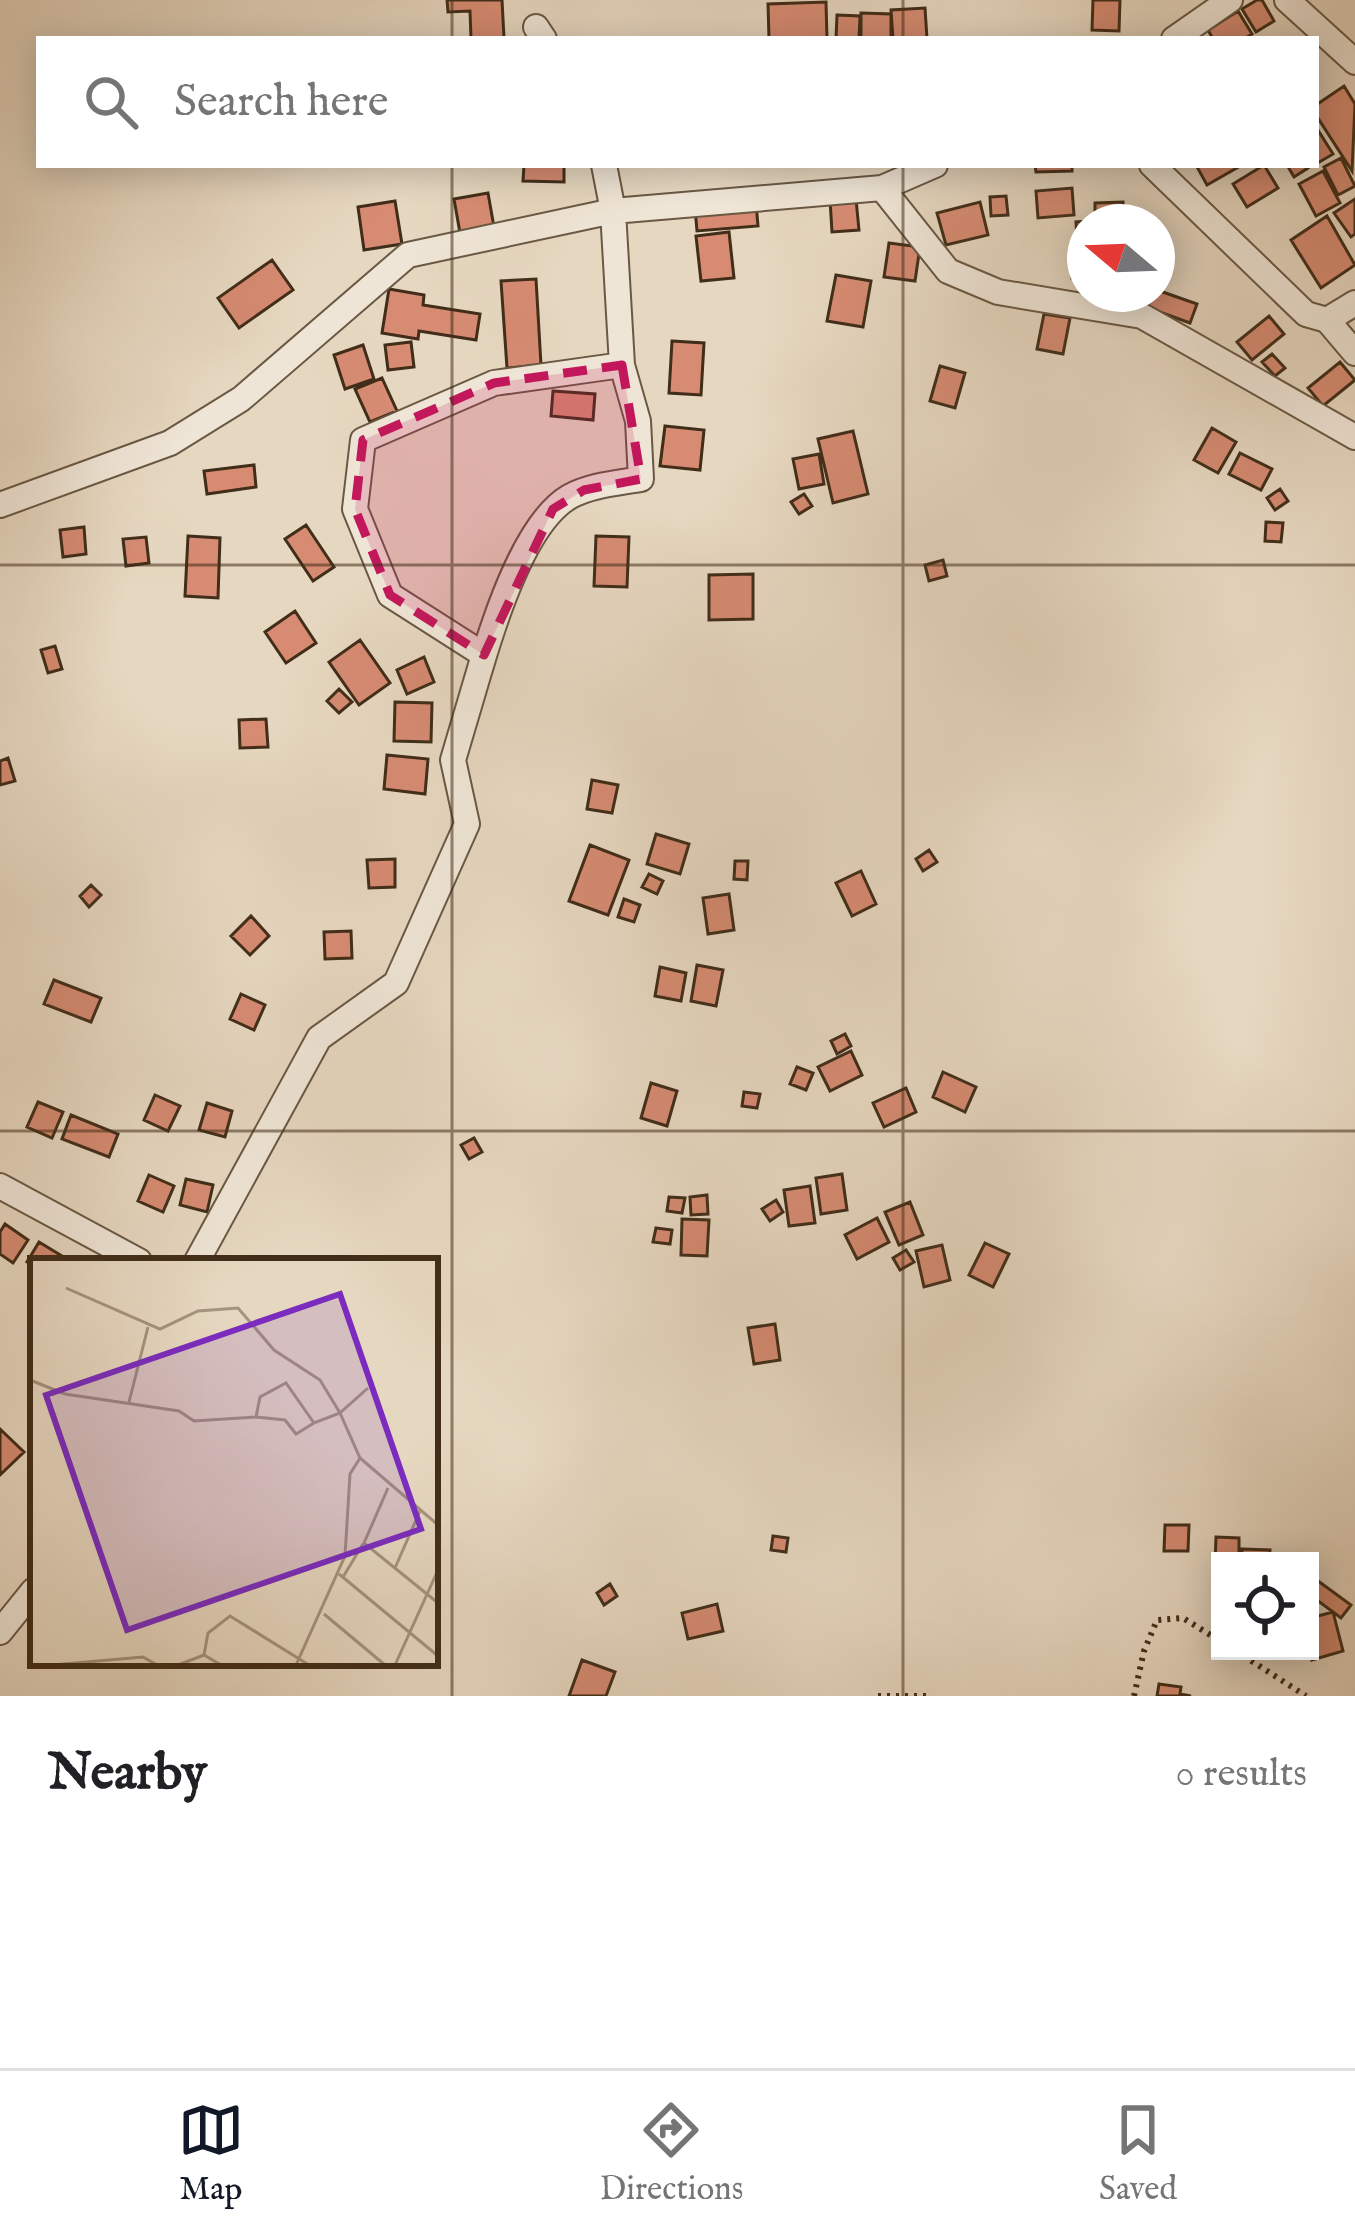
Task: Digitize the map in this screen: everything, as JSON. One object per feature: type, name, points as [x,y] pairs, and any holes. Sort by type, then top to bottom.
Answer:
[{"type":"street","points":[[1178,36],[1230,0]]},
{"type":"street","points":[[1287,0],[1355,62]]},
{"type":"street","points":[[199,1258],[319,1038],[396,982],[467,824],[453,760],[484,655],[528,547],[553,509],[584,490],[641,479],[638,421],[622,365],[613,211],[605,168]]},
{"type":"street","points":[[0,505],[170,443],[241,399],[408,255],[613,211],[882,188],[928,168]]},
{"type":"street","points":[[1155,168],[1306,314],[1327,320],[1355,353]]},
{"type":"street","points":[[882,188],[947,272],[998,292],[1142,316],[1355,436]]},
{"type":"street","points":[[1327,320],[1355,302]]},
{"type":"street","points":[[484,655],[390,595],[355,509],[363,440],[494,383],[622,365]]},
{"type":"street","points":[[0,1186],[133,1258]]},
{"type":"street","points":[[0,1632],[30,1595]]},
{"type":"path","points":[[1134,1696],[1157,1620],[1183,1618],[1211,1635]]},
{"type":"path","points":[[1250,1660],[1306,1696]]},
{"type":"path","points":[[878,1696],[929,1696]]},
{"type":"highlighted area","points":[[622,365],[641,479],[584,490],[553,509],[484,655],[390,595],[355,509],[363,440],[494,383]]},
{"type":"building","points":[[447,0],[502,0],[504,36],[471,36],[470,11],[448,12]]},
{"type":"building","points":[[1093,0],[1120,0],[1119,31],[1092,30]]},
{"type":"building","points":[[1262,0],[1274,21],[1256,32],[1242,9]]},
{"type":"building","points":[[826,2],[827,36],[769,36],[768,4]]},
{"type":"building","points":[[925,8],[927,36],[893,36],[891,10]]},
{"type":"building","points":[[1238,11],[1252,34],[1211,36],[1208,30]]},
{"type":"building","points":[[861,13],[891,14],[891,36],[861,36]]},
{"type":"building","points":[[837,15],[860,16],[859,36],[836,36]]},
{"type":"building","points":[[1344,86],[1355,104],[1352,171],[1319,120],[1319,103]]},
{"type":"building","points":[[1319,132],[1333,154],[1319,162]]},
{"type":"building","points":[[1341,158],[1355,186],[1338,195],[1324,167]]},
{"type":"building","points":[[524,168],[564,168],[564,182],[523,181]]},
{"type":"building","points":[[1035,168],[1072,168],[1072,171],[1036,172]]},
{"type":"building","points":[[1198,168],[1237,168],[1207,185]]},
{"type":"building","points":[[1266,168],[1278,188],[1247,207],[1233,184]]},
{"type":"building","points":[[1323,171],[1340,203],[1316,216],[1299,184]]},
{"type":"building","points":[[1072,188],[1073,204],[1067,204],[1067,216],[1038,218],[1036,191]]},
{"type":"building","points":[[488,193],[494,227],[460,233],[454,199]]},
{"type":"building","points":[[1006,196],[1008,215],[991,216],[990,197]]},
{"type":"building","points":[[856,199],[859,230],[832,232],[830,200]]},
{"type":"building","points":[[1355,199],[1355,234],[1351,237],[1334,213]]},
{"type":"building","points":[[395,201],[402,244],[364,250],[358,207]]},
{"type":"building","points":[[980,202],[988,235],[946,245],[937,213]]},
{"type":"building","points":[[756,203],[758,226],[697,231],[695,208]]},
{"type":"building","points":[[1327,216],[1355,265],[1321,288],[1291,240]]},
{"type":"building","points":[[729,232],[734,278],[701,281],[696,236]]},
{"type":"building","points":[[889,243],[920,247],[915,281],[884,277]]},
{"type":"building","points":[[272,260],[293,290],[239,328],[218,298]]},
{"type":"building","points":[[836,275],[871,281],[863,327],[827,321]]},
{"type":"building","points":[[536,279],[541,365],[507,368],[501,281]]},
{"type":"building","points":[[389,289],[424,295],[423,305],[480,314],[476,340],[419,331],[418,339],[382,333]]},
{"type":"building","points":[[1175,296],[1197,304],[1190,323],[1160,312],[1175,312]]},
{"type":"building","points":[[1044,314],[1070,318],[1063,354],[1037,349]]},
{"type":"building","points":[[1269,316],[1284,334],[1252,360],[1237,342]]},
{"type":"building","points":[[672,341],[704,343],[701,395],[669,393]]},
{"type":"building","points":[[411,342],[414,367],[388,370],[385,345]]},
{"type":"building","points":[[363,345],[374,379],[345,389],[334,355]]},
{"type":"building","points":[[1272,354],[1285,368],[1275,376],[1262,362]]},
{"type":"building","points":[[1340,362],[1355,380],[1323,406],[1308,388]]},
{"type":"building","points":[[940,366],[965,373],[955,408],[930,401]]},
{"type":"building","points":[[382,378],[397,411],[370,422],[355,389]]},
{"type":"building","points":[[553,391],[595,394],[593,420],[551,416]]},
{"type":"building","points":[[665,426],[704,430],[700,470],[660,466]]},
{"type":"building","points":[[1212,428],[1236,442],[1218,473],[1194,460]]},
{"type":"building","points":[[853,431],[868,494],[833,503],[818,439]]},
{"type":"building","points":[[1240,453],[1272,469],[1261,490],[1229,474]]},
{"type":"building","points":[[819,454],[824,484],[799,489],[793,459]]},
{"type":"building","points":[[254,465],[256,487],[207,494],[204,471]]},
{"type":"building","points":[[1280,489],[1288,501],[1275,510],[1267,498]]},
{"type":"building","points":[[804,494],[812,506],[799,514],[791,502]]},
{"type":"building","points":[[1266,522],[1283,523],[1281,542],[1265,541]]},
{"type":"building","points":[[306,525],[334,567],[313,581],[285,539]]},
{"type":"building","points":[[84,527],[86,554],[63,557],[60,530]]},
{"type":"building","points":[[188,536],[220,538],[218,598],[185,596]]},
{"type":"building","points":[[596,536],[629,537],[627,587],[594,586]]},
{"type":"building","points":[[146,537],[149,563],[126,566],[123,539]]},
{"type":"building","points":[[943,560],[947,576],[929,581],[925,565]]},
{"type":"building","points":[[753,574],[753,619],[709,620],[709,575]]},
{"type":"building","points":[[295,611],[316,643],[286,663],[265,632]]},
{"type":"building","points":[[360,640],[390,683],[359,705],[329,662]]},
{"type":"building","points":[[55,646],[62,669],[48,673],[41,650]]},
{"type":"building","points":[[424,657],[434,682],[407,694],[397,670]]},
{"type":"building","points":[[339,689],[352,702],[339,713],[327,701]]},
{"type":"building","points":[[395,702],[432,703],[431,742],[394,741]]},
{"type":"building","points":[[266,719],[268,747],[240,748],[239,720]]},
{"type":"building","points":[[387,755],[428,759],[425,794],[384,789]]},
{"type":"building","points":[[8,758],[15,781],[0,785],[0,761]]},
{"type":"building","points":[[592,780],[618,785],[612,813],[587,809]]},
{"type":"building","points":[[656,834],[689,844],[680,874],[647,864]]},
{"type":"building","points":[[590,845],[629,860],[608,915],[569,901]]},
{"type":"building","points":[[929,850],[937,862],[923,871],[916,859]]},
{"type":"building","points":[[395,859],[395,887],[369,888],[367,860]]},
{"type":"building","points":[[735,861],[748,861],[747,880],[734,879]]},
{"type":"building","points":[[861,871],[876,904],[852,916],[836,883]]},
{"type":"building","points":[[649,874],[663,881],[657,894],[642,887]]},
{"type":"building","points":[[91,885],[101,895],[89,907],[80,896]]},
{"type":"building","points":[[729,894],[734,930],[708,934],[703,898]]},
{"type":"building","points":[[624,899],[640,905],[634,922],[618,917]]},
{"type":"building","points":[[251,916],[269,936],[250,955],[231,936]]},
{"type":"building","points":[[351,931],[352,958],[325,959],[324,932]]},
{"type":"building","points":[[697,965],[723,970],[716,1006],[691,1001]]},
{"type":"building","points":[[660,967],[686,973],[681,1001],[655,996]]},
{"type":"building","points":[[54,980],[101,998],[91,1022],[44,1004]]},
{"type":"building","points":[[241,994],[265,1005],[254,1030],[230,1019]]},
{"type":"building","points":[[845,1034],[851,1046],[837,1054],[831,1041]]},
{"type":"building","points":[[851,1051],[862,1075],[830,1091],[818,1067]]},
{"type":"building","points":[[797,1067],[813,1073],[806,1090],[790,1084]]},
{"type":"building","points":[[943,1072],[976,1087],[965,1112],[933,1097]]},
{"type":"building","points":[[651,1083],[677,1091],[667,1126],[641,1118]]},
{"type":"building","points":[[906,1088],[916,1112],[884,1127],[873,1103]]},
{"type":"building","points":[[744,1092],[760,1094],[757,1108],[742,1106]]},
{"type":"building","points":[[155,1095],[180,1106],[168,1131],[144,1120]]},
{"type":"building","points":[[38,1102],[63,1112],[52,1138],[27,1127]]},
{"type":"building","points":[[207,1103],[232,1111],[225,1137],[199,1130]]},
{"type":"building","points":[[71,1115],[118,1134],[109,1157],[62,1139]]},
{"type":"building","points":[[474,1138],[482,1152],[469,1159],[461,1145]]},
{"type":"building","points":[[842,1174],[847,1210],[821,1214],[816,1178]]},
{"type":"building","points":[[149,1175],[174,1186],[163,1212],[138,1201]]},
{"type":"building","points":[[186,1179],[213,1185],[207,1212],[180,1205]]},
{"type":"building","points":[[810,1186],[815,1223],[789,1226],[784,1190]]},
{"type":"building","points":[[707,1195],[708,1214],[691,1215],[690,1197]]},
{"type":"building","points":[[669,1197],[685,1198],[682,1213],[667,1211]]},
{"type":"building","points":[[776,1200],[783,1212],[770,1221],[762,1209]]},
{"type":"building","points":[[910,1202],[923,1235],[899,1245],[885,1212]]},
{"type":"building","points":[[877,1218],[889,1242],[857,1259],[845,1235]]},
{"type":"building","points":[[682,1219],[709,1220],[707,1256],[681,1255]]},
{"type":"building","points":[[5,1224],[28,1240],[13,1263],[0,1254],[0,1232]]},
{"type":"building","points":[[656,1228],[672,1230],[670,1244],[653,1242]]},
{"type":"building","points":[[39,1242],[62,1256],[30,1258],[27,1262]]},
{"type":"building","points":[[985,1243],[1009,1254],[993,1287],[969,1275]]},
{"type":"building","points":[[942,1245],[950,1280],[924,1287],[916,1251]]},
{"type":"building","points":[[906,1250],[914,1262],[900,1270],[893,1258]]},
{"type":"building","points":[[775,1324],[780,1360],[754,1364],[748,1328]]},
{"type":"building","points":[[0,1429],[24,1452],[0,1475]]},
{"type":"building","points":[[1165,1525],[1189,1525],[1188,1551],[1164,1551]]},
{"type":"building","points":[[773,1536],[788,1538],[786,1552],[771,1550]]},
{"type":"building","points":[[1216,1537],[1239,1538],[1239,1552],[1215,1552]]},
{"type":"building","points":[[1319,1582],[1351,1605],[1341,1618],[1319,1602]]},
{"type":"building","points":[[610,1584],[617,1596],[604,1605],[597,1593]]},
{"type":"building","points":[[717,1604],[723,1631],[688,1639],[682,1613]]},
{"type":"building","points":[[1333,1612],[1343,1651],[1319,1658],[1319,1616]]},
{"type":"building","points":[[582,1660],[615,1672],[606,1696],[569,1696]]},
{"type":"building","points":[[1159,1684],[1181,1687],[1180,1694],[1191,1696],[1157,1696]]}]
